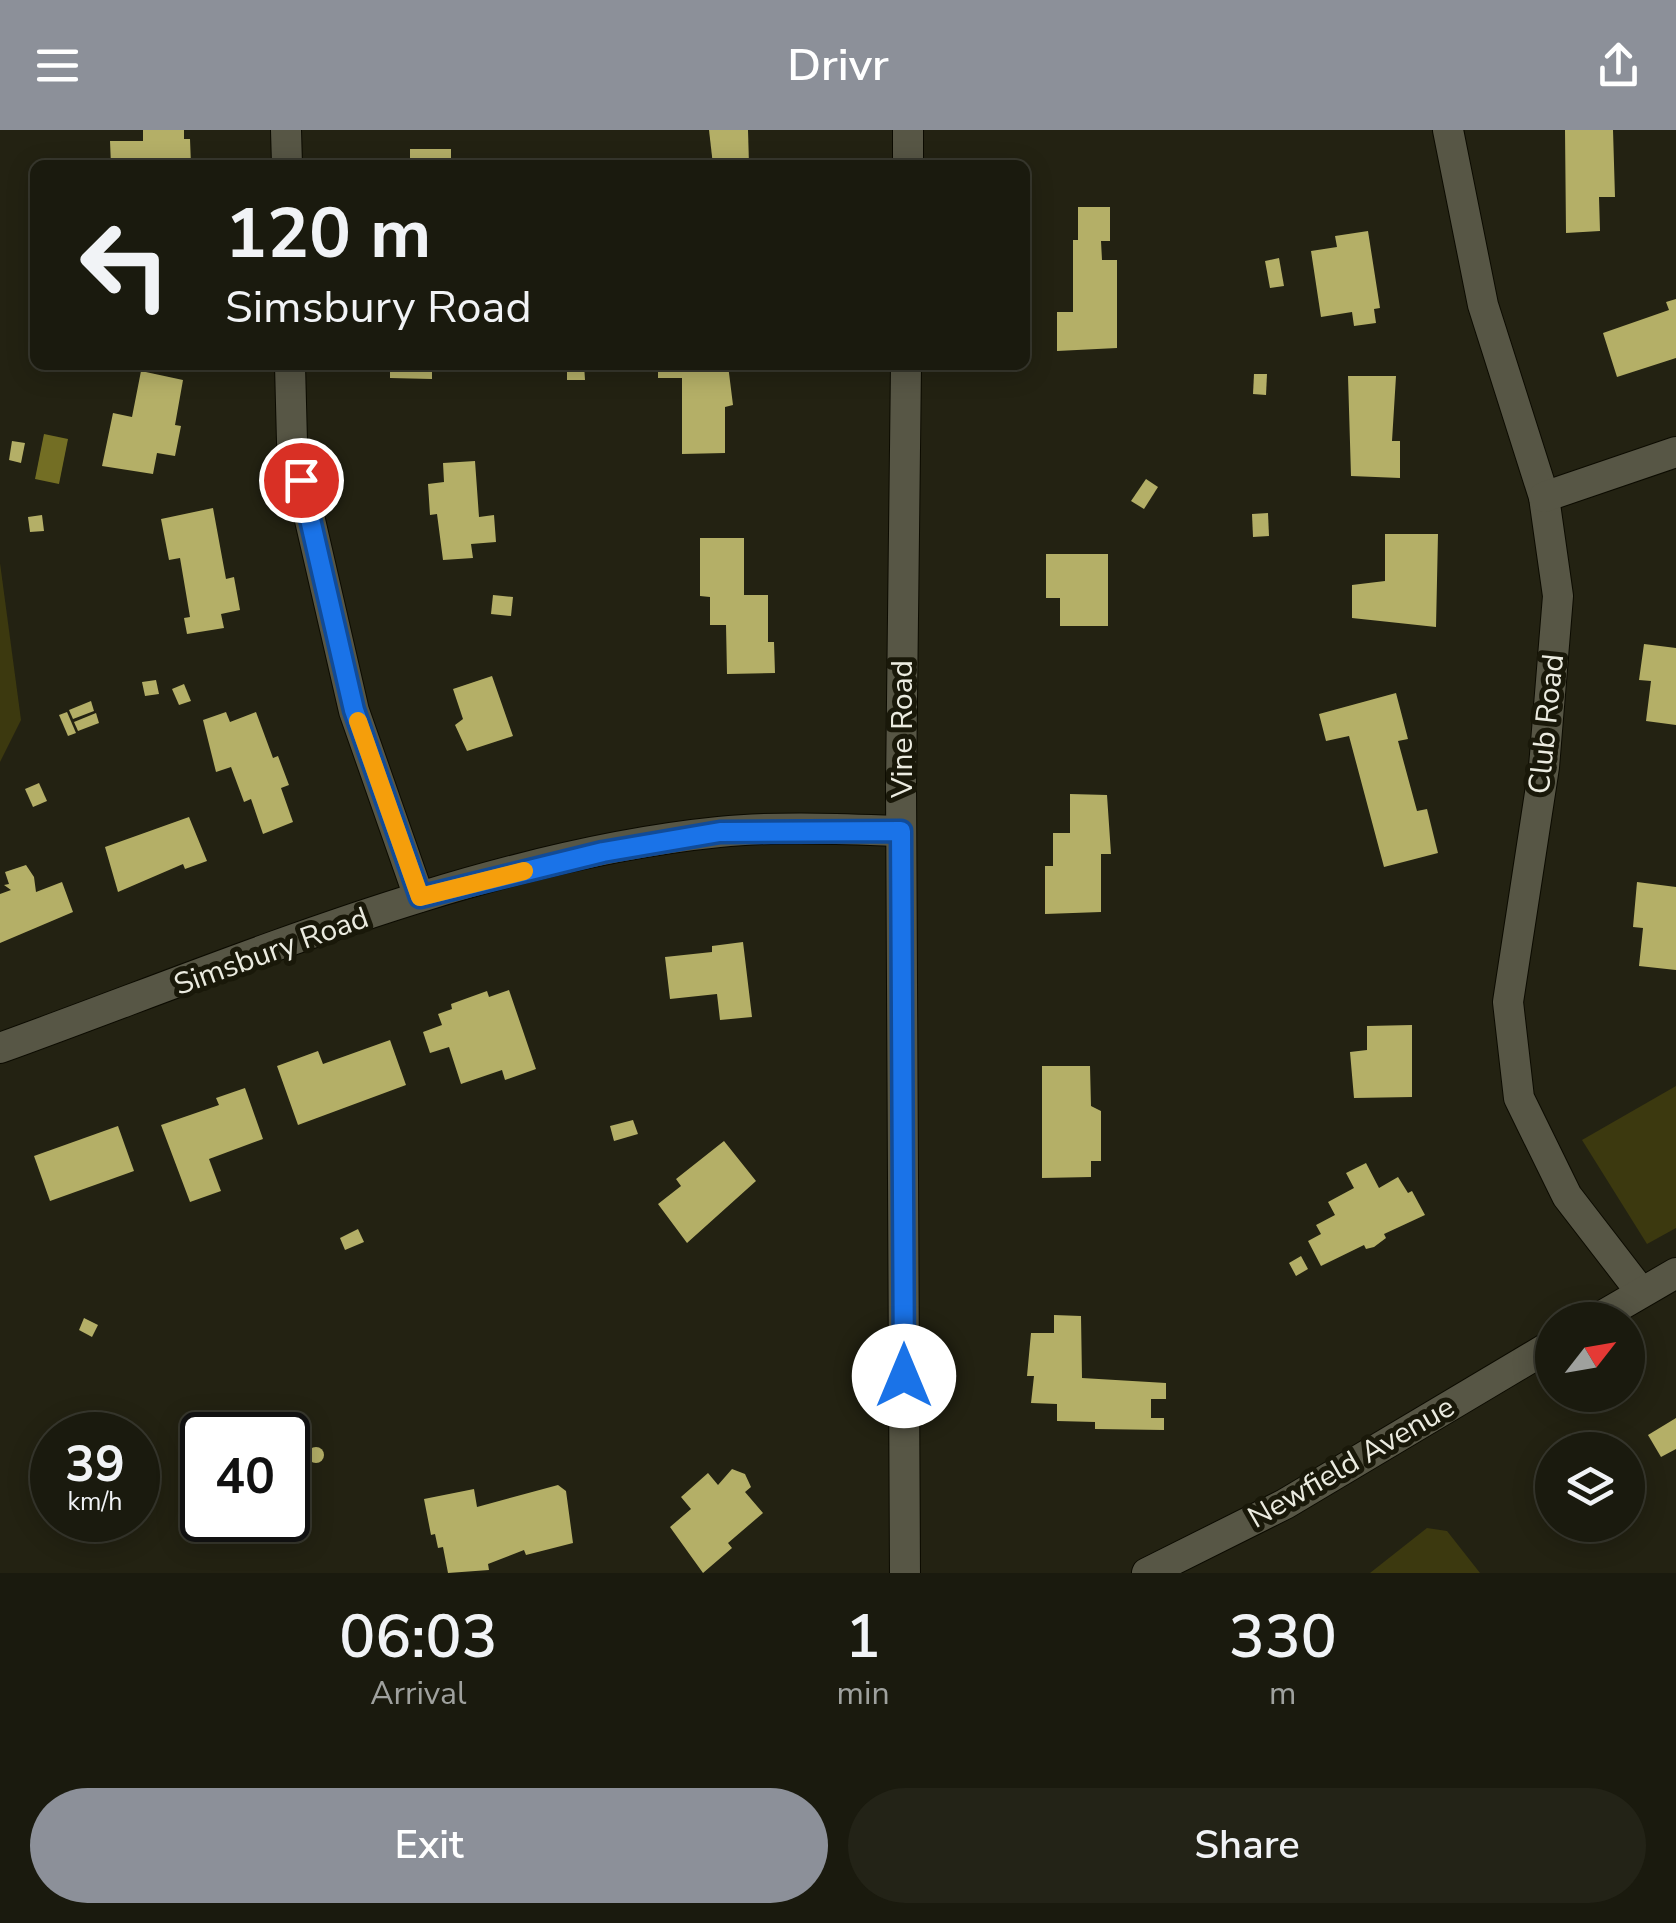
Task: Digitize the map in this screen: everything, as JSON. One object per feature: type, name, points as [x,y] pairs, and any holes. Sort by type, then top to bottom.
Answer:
[{"type":"street","points":[[286,130],[287,160]]},
{"type":"street","points":[[908,130],[908,160]]},
{"type":"street","name":"Club Road","points":[[1448,130],[1483,306],[1544,497],[1558,596],[1544,767],[1508,1002],[1519,1098],[1568,1196],[1641,1292]]},
{"type":"street","points":[[290,370],[292,442],[354,710],[420,897]]},
{"type":"street","name":"Vine Road","points":[[905,1573],[901,831],[906,370]]},
{"type":"street","points":[[1544,497],[1676,452]]},
{"type":"street","name":"Simsbury Road","points":[[0,1048],[420,897],[603,852],[720,832],[901,831]]},
{"type":"street","points":[[1624,1302],[1676,1273]]},
{"type":"street","name":"Newfield Avenue","points":[[1147,1573],[1285,1504],[1535,1355]]},
{"type":"shaded area","points":[[44,434],[68,439],[59,484],[35,479]]},
{"type":"shaded area","points":[[0,563],[21,720],[0,762]]},
{"type":"shaded area","points":[[1676,1086],[1676,1228],[1647,1244],[1582,1140]]},
{"type":"shaded area","points":[[1427,1528],[1447,1531],[1480,1573],[1370,1573]]},
{"type":"building","points":[[143,130],[184,130],[184,139],[190,139],[191,160],[111,160],[110,141],[143,141]]},
{"type":"building","points":[[709,130],[748,130],[749,160],[712,160]]},
{"type":"building","points":[[1565,130],[1613,130],[1615,197],[1599,197],[1600,231],[1566,233]]},
{"type":"building","points":[[410,149],[451,149],[451,160],[410,160]]},
{"type":"building","points":[[1078,207],[1110,207],[1110,241],[1101,241],[1102,260],[1117,260],[1117,348],[1057,351],[1057,312],[1073,312],[1073,240],[1078,240]]},
{"type":"building","points":[[1368,231],[1380,308],[1374,309],[1376,323],[1354,326],[1352,312],[1321,317],[1311,251],[1337,247],[1335,236]]},
{"type":"building","points":[[1279,258],[1284,286],[1270,288],[1265,261]]},
{"type":"building","points":[[1676,299],[1676,358],[1617,377],[1603,333],[1669,310],[1666,302]]},
{"type":"building","points":[[390,370],[432,370],[432,379],[390,378]]},
{"type":"building","points":[[567,370],[584,370],[585,380],[567,380]]},
{"type":"building","points":[[658,370],[729,370],[733,405],[725,407],[725,453],[682,454],[682,378],[658,378]]},
{"type":"building","points":[[141,371],[183,380],[175,425],[181,426],[175,456],[157,453],[153,474],[102,466],[113,413],[132,417]]},
{"type":"building","points":[[1254,374],[1267,374],[1266,395],[1253,394]]},
{"type":"building","points":[[1348,376],[1396,376],[1392,441],[1400,441],[1400,478],[1351,476]]},
{"type":"building","points":[[12,441],[25,443],[21,463],[9,460]]},
{"type":"building","points":[[475,461],[479,517],[494,515],[496,542],[471,544],[473,558],[443,560],[437,514],[430,515],[428,484],[444,482],[443,463]]},
{"type":"building","points":[[1146,479],[1158,487],[1144,509],[1131,501]]},
{"type":"building","points":[[213,508],[226,579],[234,577],[240,610],[221,614],[224,628],[187,634],[184,618],[190,617],[180,558],[169,560],[161,519]]},
{"type":"building","points":[[1268,513],[1269,536],[1253,537],[1252,514]]},
{"type":"building","points":[[42,515],[44,531],[30,532],[28,517]]},
{"type":"building","points":[[1385,534],[1438,534],[1436,627],[1352,618],[1352,585],[1385,581]]},
{"type":"building","points":[[700,538],[744,538],[744,595],[768,595],[768,642],[774,642],[775,673],[727,674],[726,625],[710,625],[710,597],[700,596]]},
{"type":"building","points":[[1046,554],[1108,554],[1108,626],[1060,626],[1060,598],[1046,598]]},
{"type":"building","points":[[493,595],[513,597],[511,616],[491,614]]},
{"type":"building","points":[[1644,644],[1676,648],[1676,725],[1646,721],[1651,681],[1639,680]]},
{"type":"building","points":[[492,676],[513,736],[467,751],[455,725],[463,719],[453,689]]},
{"type":"building","points":[[156,680],[159,694],[145,696],[142,682]]},
{"type":"building","points":[[184,684],[191,701],[179,705],[172,689]]},
{"type":"building","points":[[1396,693],[1408,739],[1398,741],[1417,811],[1427,809],[1438,853],[1384,867],[1349,736],[1326,741],[1319,714]]},
{"type":"building","points":[[91,701],[94,711],[73,719],[69,710]]},
{"type":"building","points":[[67,712],[76,733],[68,736],[59,715]]},
{"type":"building","points":[[226,712],[230,722],[256,712],[273,758],[278,756],[289,785],[281,788],[293,822],[263,834],[251,799],[244,802],[231,767],[216,772],[203,720]]},
{"type":"building","points":[[96,713],[99,723],[78,731],[74,722]]},
{"type":"building","points":[[39,783],[47,801],[33,807],[25,789]]},
{"type":"building","points":[[1070,794],[1107,795],[1111,854],[1101,854],[1101,912],[1045,914],[1045,866],[1053,866],[1053,833],[1070,833]]},
{"type":"building","points":[[189,817],[207,861],[185,869],[183,864],[118,892],[105,847]]},
{"type":"building","points":[[26,865],[34,877],[36,892],[62,882],[73,912],[0,943],[0,894],[11,890],[4,885],[9,884],[5,872]]},
{"type":"building","points":[[1637,882],[1676,887],[1676,970],[1639,966],[1643,928],[1633,927]]},
{"type":"building","points":[[743,942],[752,1017],[720,1020],[717,994],[670,999],[665,957],[712,952],[712,946]]},
{"type":"building","points":[[509,990],[536,1069],[505,1080],[502,1070],[461,1084],[449,1047],[430,1053],[423,1032],[442,1025],[438,1014],[452,1009],[451,1004],[487,991],[489,997]]},
{"type":"building","points":[[1412,1025],[1412,1097],[1354,1098],[1350,1052],[1367,1050],[1367,1026]]},
{"type":"building","points":[[390,1040],[406,1085],[298,1125],[277,1066],[318,1051],[323,1064]]},
{"type":"building","points":[[1042,1066],[1090,1066],[1091,1106],[1101,1111],[1101,1161],[1091,1161],[1091,1177],[1042,1178]]},
{"type":"building","points":[[245,1088],[263,1139],[209,1159],[221,1191],[190,1202],[161,1125],[219,1105],[216,1098]]},
{"type":"building","points":[[633,1120],[638,1134],[614,1141],[610,1126]]},
{"type":"building","points":[[118,1126],[134,1171],[50,1201],[34,1156]]},
{"type":"building","points":[[724,1141],[756,1181],[687,1243],[658,1204],[681,1186],[676,1179]]},
{"type":"building","points":[[1366,1163],[1379,1188],[1398,1177],[1408,1193],[1412,1191],[1425,1215],[1384,1234],[1386,1238],[1374,1247],[1366,1249],[1364,1245],[1321,1266],[1308,1241],[1321,1234],[1316,1225],[1335,1215],[1328,1202],[1354,1188],[1346,1173]]},
{"type":"building","points":[[358,1229],[364,1242],[345,1250],[340,1238]]},
{"type":"building","points":[[1301,1256],[1308,1269],[1296,1276],[1289,1263]]},
{"type":"building","points":[[1054,1315],[1081,1316],[1082,1378],[1166,1383],[1166,1399],[1151,1399],[1151,1418],[1164,1418],[1164,1430],[1095,1429],[1095,1422],[1057,1421],[1057,1404],[1031,1403],[1034,1376],[1027,1376],[1031,1333],[1054,1333]]},
{"type":"building","points":[[84,1318],[98,1325],[92,1337],[79,1330]]},
{"type":"building","points":[[1676,1418],[1676,1449],[1661,1457],[1648,1435]]},
{"type":"building","points":[[310,1449],[322,1449],[322,1461],[310,1461]]},
{"type":"building","points":[[732,1469],[745,1474],[751,1487],[745,1492],[763,1513],[728,1543],[732,1548],[703,1573],[670,1527],[691,1509],[681,1497],[708,1473],[718,1485]]},
{"type":"building","points":[[558,1485],[566,1491],[573,1543],[526,1555],[524,1550],[488,1564],[489,1570],[448,1573],[443,1547],[438,1548],[435,1534],[431,1535],[424,1499],[474,1489],[477,1507]]},
{"type":"slow traffic","points":[[358,721],[420,897],[524,871]]},
{"type":"route","points":[[301,480],[354,710],[420,897],[603,852],[720,832],[901,831],[904,1376]]}]
